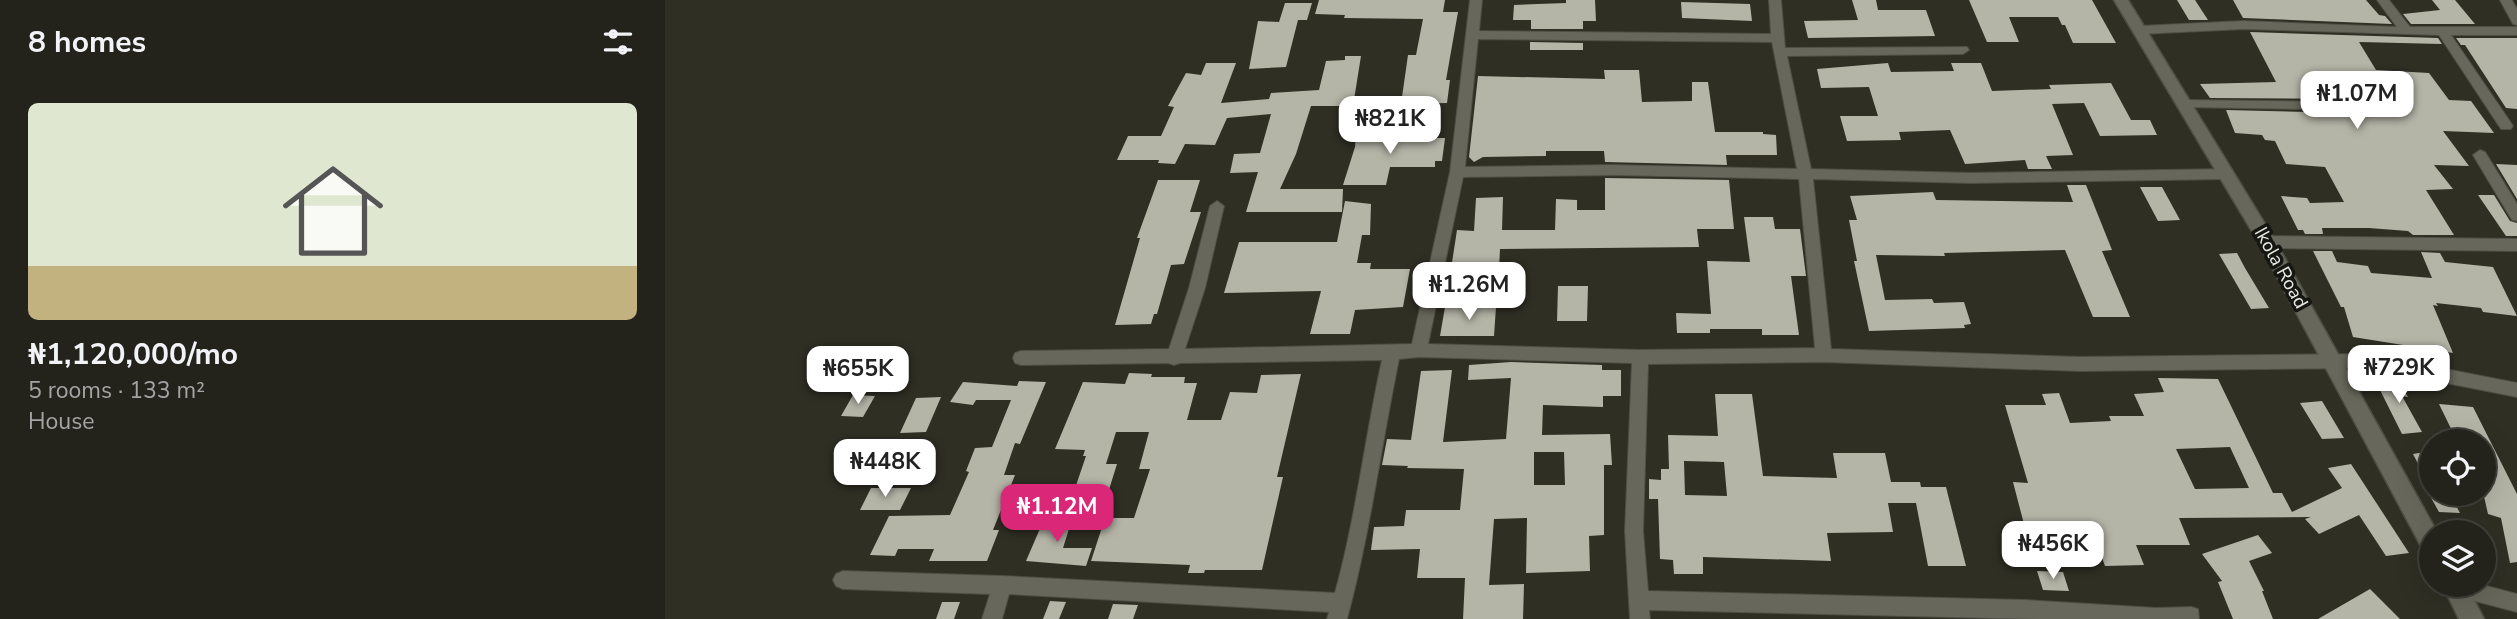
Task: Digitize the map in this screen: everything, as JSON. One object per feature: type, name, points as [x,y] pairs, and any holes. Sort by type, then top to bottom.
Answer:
[{"type":"street","points":[[1419,350],[1457,173],[1476,0]]},
{"type":"street","points":[[1775,0],[1778,45],[1805,173],[1824,355]]},
{"type":"street","name":"Ikola Road","points":[[2121,0],[2267,242],[2419,521]]},
{"type":"street","points":[[2383,0],[2406,31]]},
{"type":"street","points":[[2506,0],[2517,21]]},
{"type":"street","points":[[2140,30],[2244,25],[2443,32],[2517,31]]},
{"type":"street","points":[[2443,32],[2506,126]]},
{"type":"street","points":[[1473,35],[1963,50]]},
{"type":"street","points":[[2185,104],[2354,106]]},
{"type":"street","points":[[2480,155],[2517,216]]},
{"type":"street","points":[[1457,173],[1612,170],[1971,178],[2228,174]]},
{"type":"street","points":[[1174,358],[1197,288],[1217,206]]},
{"type":"street","points":[[2267,242],[2517,244]]},
{"type":"street","points":[[1021,358],[1174,358],[1392,353],[1419,350],[1640,357],[1824,355],[2080,364],[2369,361],[2517,390]]},
{"type":"street","points":[[843,580],[1002,585],[1338,611],[1354,558],[1374,437],[1392,353]]},
{"type":"street","points":[[1640,357],[1635,531],[1640,609],[2191,616]]},
{"type":"street","points":[[992,619],[1002,585]]},
{"type":"street","points":[[2460,597],[2472,619]]},
{"type":"street","points":[[2495,597],[2517,603]]},
{"type":"building","points":[[1319,0],[1445,0],[1443,12],[1458,12],[1446,80],[1450,80],[1447,103],[1401,104],[1408,55],[1416,55],[1423,19],[1344,18],[1345,15],[1315,14]]},
{"type":"building","points":[[1566,0],[1595,0],[1596,21],[1583,21],[1583,29],[1531,29],[1531,20],[1513,20],[1514,5],[1566,3]]},
{"type":"building","points":[[1852,0],[1876,0],[1878,10],[1926,10],[1935,36],[1808,38],[1804,21],[1858,20]]},
{"type":"building","points":[[1969,0],[2092,0],[2116,43],[2073,43],[2058,17],[2009,17],[2019,42],[1987,42]]},
{"type":"building","points":[[2177,0],[2195,0],[2208,20],[2189,20]]},
{"type":"building","points":[[2233,0],[2366,0],[2379,15],[2385,16],[2392,24],[2243,18]]},
{"type":"building","points":[[2432,0],[2455,0],[2475,24],[2411,24],[2403,14],[2440,10]]},
{"type":"building","points":[[1681,2],[1750,4],[1752,21],[1682,18]]},
{"type":"building","points":[[1285,3],[1312,3],[1307,20],[1298,20],[1286,67],[1249,69],[1258,21],[1279,22]]},
{"type":"building","points":[[2250,32],[2438,38],[2442,44],[2359,42],[2376,70],[2429,73],[2449,100],[2471,101],[2494,133],[2443,131],[2469,166],[2434,165],[2453,189],[2426,190],[2454,235],[2413,235],[2408,231],[2369,228],[2322,228],[2323,234],[2305,234],[2303,230],[2298,230],[2281,196],[2307,198],[2310,203],[2344,202],[2325,167],[2286,164],[2275,141],[2265,140],[2262,135],[2235,133],[2226,110],[2354,113],[2363,105],[2354,99],[2210,98],[2200,84],[2276,82]]},
{"type":"building","points":[[2456,38],[2517,38],[2517,109],[2506,108],[2465,45],[2461,45]]},
{"type":"building","points":[[1530,42],[1583,43],[1583,50],[1530,50]]},
{"type":"building","points":[[1345,56],[1361,56],[1353,106],[1311,106],[1296,154],[1280,189],[1343,189],[1342,212],[1246,212],[1258,172],[1230,173],[1234,154],[1260,153],[1271,114],[1227,118],[1215,145],[1185,144],[1175,164],[1158,163],[1159,160],[1117,160],[1128,136],[1161,136],[1174,107],[1168,106],[1186,73],[1201,75],[1206,63],[1236,63],[1221,103],[1269,99],[1271,93],[1319,90],[1326,61],[1345,60]]},
{"type":"building","points":[[1888,63],[1891,72],[1954,71],[1951,63],[1981,63],[1992,91],[2051,89],[2049,85],[2111,83],[2131,120],[2150,120],[2157,135],[2100,136],[2084,103],[2052,104],[2073,155],[2046,156],[2052,169],[2028,169],[2025,160],[1965,164],[1950,130],[1899,132],[1901,140],[1847,141],[1840,116],[1878,116],[1869,87],[1821,88],[1817,69]]},
{"type":"building","points":[[1604,70],[1639,70],[1642,102],[1692,101],[1692,82],[1708,82],[1715,132],[1763,132],[1776,135],[1777,155],[1726,155],[1727,165],[1605,162],[1604,151],[1546,151],[1546,156],[1483,157],[1474,162],[1469,157],[1478,76],[1605,79]]},
{"type":"building","points":[[1356,133],[1426,134],[1425,138],[1445,138],[1442,161],[1435,161],[1435,167],[1390,167],[1386,185],[1343,185],[1355,147]]},
{"type":"building","points":[[2496,164],[2517,165],[2517,199]]},
{"type":"building","points":[[1605,178],[1729,180],[1734,229],[1697,229],[1699,247],[1500,249],[1499,268],[1451,269],[1457,230],[1474,231],[1476,198],[1503,197],[1502,230],[1555,230],[1556,199],[1577,200],[1577,210],[1605,210]]},
{"type":"building","points":[[1158,180],[1200,180],[1190,212],[1201,212],[1184,264],[1171,265],[1157,314],[1154,314],[1151,324],[1115,325],[1140,238],[1137,238]]},
{"type":"building","points":[[2067,185],[2086,185],[2112,250],[2102,251],[2130,317],[2093,317],[2065,250],[1944,253],[1945,256],[1876,255],[1885,300],[1932,299],[1934,303],[1964,302],[1971,324],[1964,325],[1965,328],[1869,331],[1854,261],[1857,261],[1849,220],[1857,220],[1850,196],[1933,192],[1936,200],[2073,202]]},
{"type":"building","points":[[2140,187],[2162,187],[2180,220],[2158,221]]},
{"type":"building","points":[[2478,195],[2494,195],[2510,221],[2517,223],[2517,236],[2506,236]]},
{"type":"building","points":[[1345,201],[1371,204],[1370,235],[1362,235],[1357,263],[1371,263],[1370,269],[1410,269],[1403,307],[1355,310],[1350,334],[1310,334],[1321,291],[1224,293],[1239,242],[1337,242]]},
{"type":"building","points":[[1744,217],[1773,217],[1775,229],[1800,229],[1806,276],[1791,276],[1799,335],[1762,335],[1762,329],[1710,329],[1710,333],[1677,333],[1676,313],[1711,314],[1707,261],[1750,262]]},
{"type":"building","points":[[2313,251],[2332,251],[2337,262],[2368,266],[2371,273],[2432,278],[2421,252],[2440,253],[2445,262],[2493,267],[2517,316],[2483,312],[2481,308],[2436,303],[2438,306],[2433,305],[2453,353],[2353,337],[2344,307],[2341,307]]},
{"type":"building","points":[[2237,253],[2269,308],[2251,309],[2219,254]]},
{"type":"building","points":[[1558,286],[1588,286],[1587,321],[1557,321]]},
{"type":"building","points":[[1445,307],[1496,307],[1494,336],[1440,336]]},
{"type":"building","points":[[1511,362],[1602,365],[1602,370],[1621,370],[1621,396],[1603,396],[1603,407],[1543,405],[1542,435],[1610,434],[1612,465],[1604,465],[1604,535],[1589,536],[1590,571],[1526,573],[1527,518],[1494,519],[1489,585],[1524,584],[1523,619],[1463,619],[1465,578],[1417,578],[1420,549],[1371,550],[1374,527],[1404,526],[1406,510],[1460,510],[1464,469],[1382,465],[1387,439],[1411,440],[1421,371],[1452,370],[1443,442],[1506,439],[1511,378],[1468,380],[1469,365]],"holes":[[[1534,452],[1564,452],[1565,485],[1534,485]]]},
{"type":"building","points":[[1129,373],[1152,374],[1151,377],[1185,377],[1184,383],[1197,383],[1187,420],[1221,420],[1230,392],[1257,393],[1261,375],[1301,374],[1277,477],[1283,477],[1262,570],[1205,570],[1204,573],[1188,573],[1190,565],[1091,561],[1105,518],[1134,518],[1150,469],[1139,469],[1149,432],[1116,432],[1106,464],[1117,464],[1103,509],[1068,509],[1086,456],[1083,456],[1085,450],[1055,449],[1083,382],[1125,384]]},
{"type":"building","points":[[2379,377],[2397,377],[2408,397],[2402,396],[2420,429],[2419,432],[2402,434],[2378,386],[2384,386]]},
{"type":"building","points":[[2158,378],[2218,379],[2273,493],[2282,493],[2292,512],[2342,488],[2328,468],[2351,464],[2409,553],[2386,556],[2359,515],[2319,534],[2305,519],[2311,517],[2179,518],[2190,545],[2136,545],[2144,565],[2105,566],[2091,528],[2025,528],[2013,482],[2028,483],[2005,405],[2046,405],[2042,394],[2059,393],[2070,423],[2111,421],[2109,416],[2144,416],[2134,394],[2164,392]],"holes":[[[2230,447],[2249,488],[2195,489],[2176,449]]]},
{"type":"building","points":[[1019,381],[1046,382],[1020,444],[1015,443],[1004,475],[1015,475],[993,530],[999,530],[987,561],[929,561],[934,549],[898,549],[895,556],[870,555],[889,516],[950,515],[969,472],[966,471],[975,448],[992,447],[1011,400],[976,400],[973,405],[950,402],[963,382],[1017,386]]},
{"type":"building","points":[[1715,394],[1752,394],[1763,476],[1837,478],[1833,453],[1885,453],[1891,482],[1920,482],[1921,487],[1946,487],[1966,566],[1928,566],[1916,503],[1888,503],[1893,532],[1827,533],[1831,561],[1703,557],[1703,574],[1674,574],[1673,560],[1660,559],[1658,499],[1649,499],[1649,479],[1661,480],[1661,469],[1669,469],[1668,435],[1718,436]],"holes":[[[1684,461],[1724,462],[1727,496],[1685,495]]]},
{"type":"building","points":[[853,395],[875,396],[863,417],[841,416]]},
{"type":"building","points":[[941,397],[926,432],[900,433],[916,398]]},
{"type":"building","points":[[2322,401],[2344,438],[2322,439],[2300,403]]},
{"type":"building","points":[[2439,404],[2473,407],[2484,429],[2451,429]]},
{"type":"building","points":[[2496,452],[2517,494],[2517,562],[2510,563],[2501,518],[2488,514],[2486,506],[2496,506]]},
{"type":"building","points":[[2419,453],[2419,466],[2413,454]]},
{"type":"building","points":[[871,488],[911,488],[900,510],[860,510]]},
{"type":"building","points":[[2436,506],[2456,506],[2460,513],[2439,512]]},
{"type":"building","points":[[1073,516],[1063,548],[1092,548],[1086,566],[1026,561],[1045,517]]},
{"type":"building","points":[[2258,535],[2272,553],[2249,561],[2264,591],[2273,619],[2233,619],[2218,582],[2222,581],[2202,554]]},
{"type":"building","points":[[2037,571],[2063,572],[2069,591],[2043,590]]},
{"type":"building","points":[[2370,589],[2400,619],[2318,619]]},
{"type":"building","points":[[1050,601],[1066,602],[1059,619],[1043,619]]},
{"type":"building","points":[[942,602],[960,602],[954,619],[936,619]]},
{"type":"building","points":[[1113,604],[1138,605],[1133,619],[1108,619]]}]
